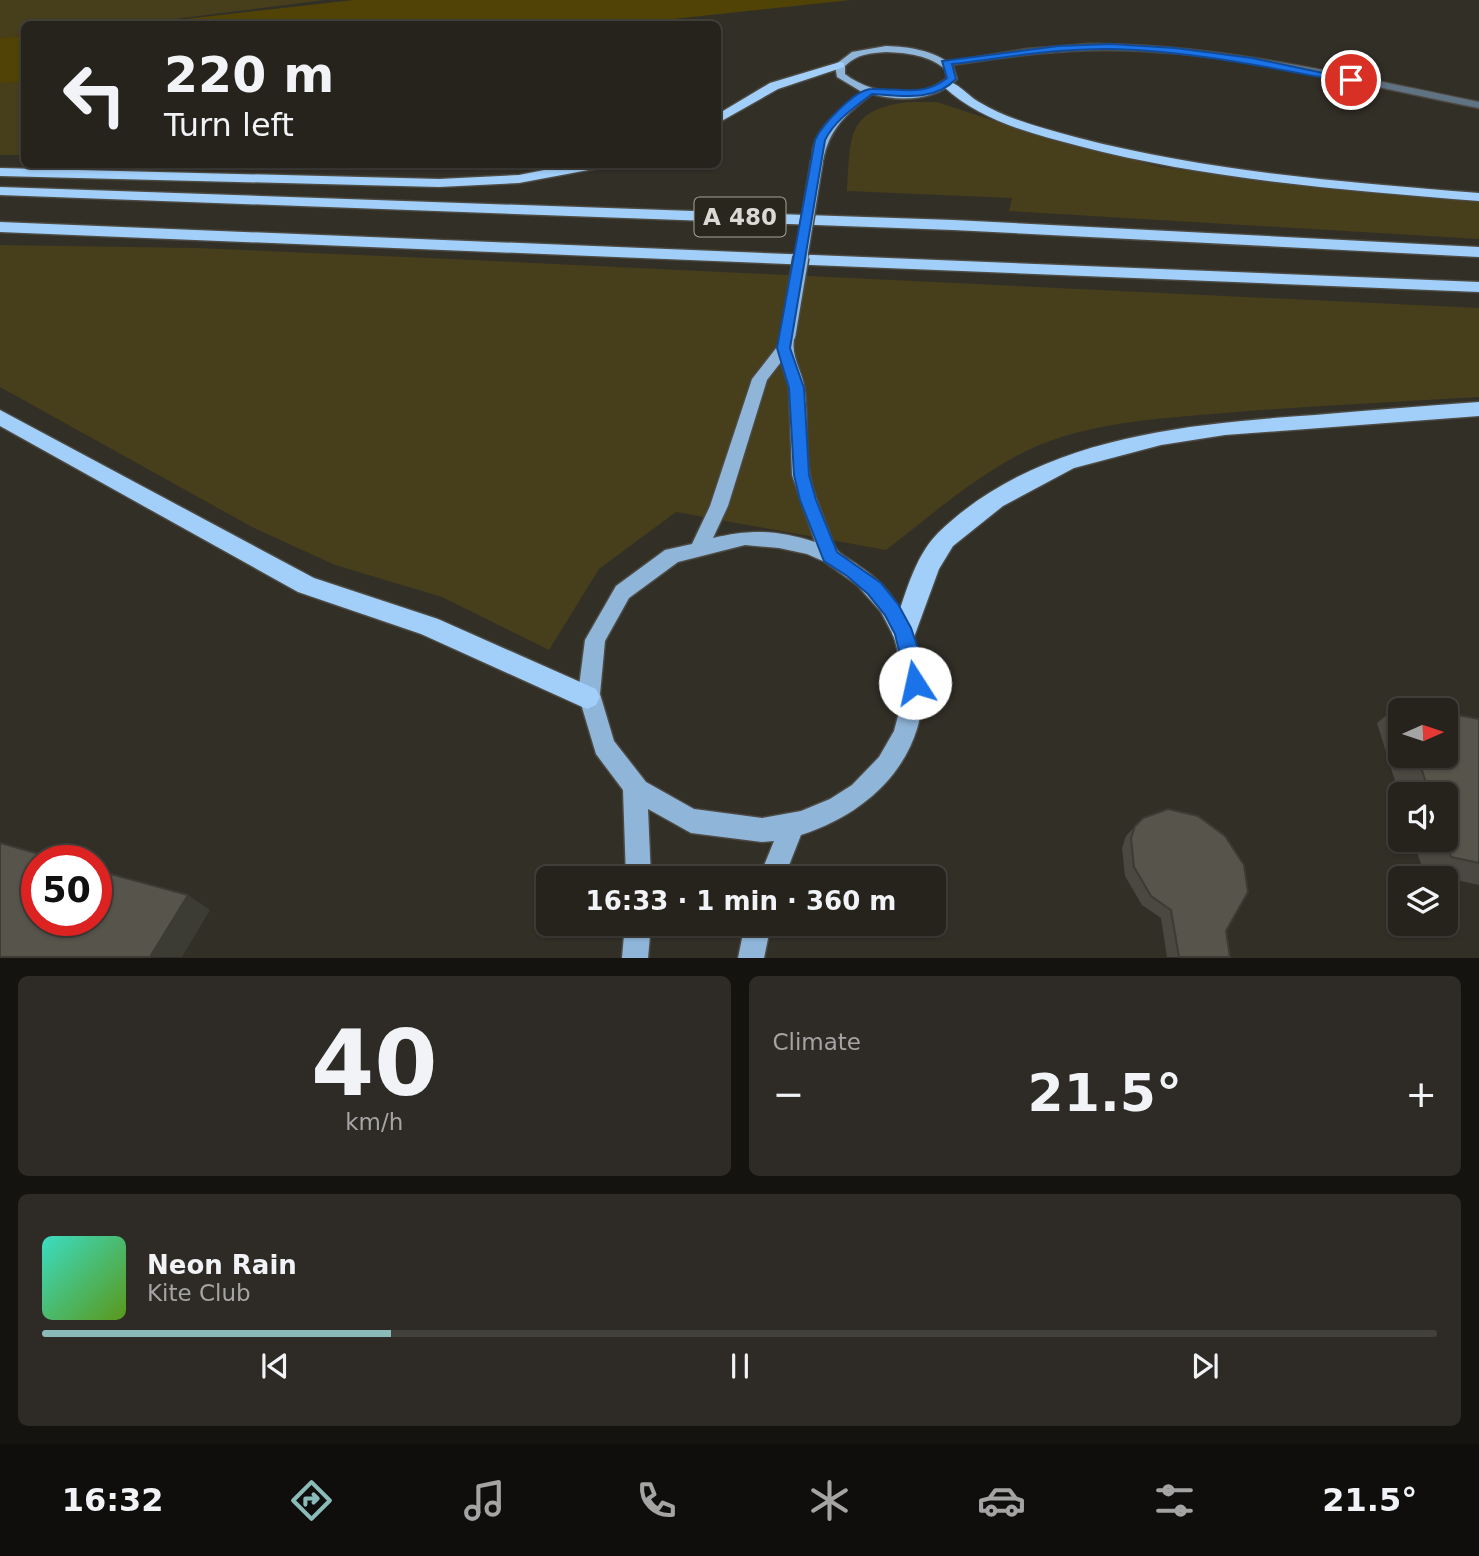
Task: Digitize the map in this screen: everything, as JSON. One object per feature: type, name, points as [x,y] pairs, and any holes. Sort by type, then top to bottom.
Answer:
[{"type":"highway","points":[[721,117],[774,86],[840,65]]},
{"type":"highway","points":[[948,84],[968,104],[997,116],[1124,154],[1266,177],[1479,197]]},
{"type":"highway","points":[[0,172],[471,182],[519,178],[575,168]]},
{"type":"highway","name":"A 480","points":[[0,191],[953,225],[1479,252]]},
{"type":"highway","name":"A 480","points":[[0,227],[1479,287]]},
{"type":"highway","points":[[904,633],[928,566],[945,540],[995,500],[1068,462],[1161,438],[1225,428],[1479,409]]},
{"type":"highway","points":[[0,417],[306,585],[429,626],[587,697]]},
{"type":"main road","points":[[886,49],[919,52],[945,63],[953,73],[948,84],[929,92],[915,94],[870,91],[840,75],[840,65],[856,54],[886,49]]},
{"type":"main road","points":[[831,556],[808,500],[802,475],[797,388],[786,341],[817,161],[825,131],[843,111],[870,91]]},
{"type":"main road","points":[[701,544],[719,506],[760,379],[786,341]]},
{"type":"main road","points":[[767,538],[800,545],[831,556],[874,588],[891,609],[904,633],[912,657],[915,683],[913,709],[906,735],[892,760],[873,782],[850,801],[822,816],[792,826],[764,830],[735,829],[707,824],[656,803],[616,766],[602,744],[587,697],[587,671],[592,645],[602,621],[616,600],[633,581],[654,565],[701,544],[722,539],[767,538]]},
{"type":"main road","points":[[635,786],[638,866]]},
{"type":"main road","points":[[777,866],[792,826]]},
{"type":"main road","points":[[635,957],[637,936]]},
{"type":"main road","points":[[751,957],[755,936]]},
{"type":"street","points":[[945,63],[1072,48],[1175,50],[1252,61],[1479,105]]},
{"type":"shaded area","points":[[0,0],[324,0],[159,21],[21,21],[21,36],[0,38]]},
{"type":"shaded area","points":[[354,0],[851,0],[654,21],[168,21]]},
{"type":"shaded area","points":[[21,36],[21,82],[0,83],[0,38]]},
{"type":"shaded area","points":[[21,82],[20,155],[0,155],[0,83]]},
{"type":"shaded area","points":[[908,102],[937,102],[1026,131],[1160,167],[1479,202],[1479,239],[1009,211],[1012,198],[847,191],[849,155],[855,129],[862,119],[872,112]]},
{"type":"shaded area","points":[[0,245],[198,248],[1479,308],[1479,397],[1180,417],[1136,421],[1071,434],[1028,450],[985,475],[886,550],[676,512],[599,569],[549,650],[442,597],[335,565],[252,527],[0,387]]},
{"type":"building","points":[[1458,715],[1479,719],[1479,863],[1451,857],[1449,852],[1458,852],[1458,782],[1426,782],[1421,768],[1458,768]]},
{"type":"building","points":[[1168,809],[1198,816],[1225,836],[1244,865],[1248,892],[1226,931],[1230,957],[1179,957],[1171,910],[1151,896],[1134,867],[1131,838],[1135,826],[1143,818]]},
{"type":"building","points":[[0,843],[21,849],[21,936],[112,936],[112,874],[188,895],[150,957],[0,957]]},
{"type":"route","points":[[915,683],[912,657],[904,633],[891,609],[874,588],[831,556],[808,500],[802,475],[797,388],[784,348],[820,140],[825,131],[843,111],[870,91],[900,95],[940,89],[952,79],[953,73],[945,63],[1058,48],[1175,50],[1351,80]]}]
